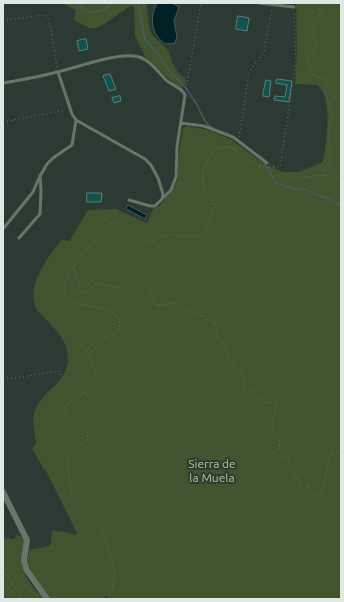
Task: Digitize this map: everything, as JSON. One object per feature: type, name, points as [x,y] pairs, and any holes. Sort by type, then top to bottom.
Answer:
[{"type":"street","points":[[3,492],[27,540],[24,560],[28,575],[46,598]]},
{"type":"lane","points":[[259,3],[294,7]]},
{"type":"lane","points":[[3,83],[58,72],[84,64],[134,56],[148,62],[168,82],[181,89],[184,95],[176,162],[176,177],[171,190],[155,206],[129,200]]},
{"type":"lane","points":[[58,72],[70,109],[76,120],[145,159],[151,165],[158,178],[163,194],[162,199]]},
{"type":"lane","points":[[3,229],[33,192],[40,175],[52,158],[72,145],[76,120]]},
{"type":"lane","points":[[181,123],[223,132],[238,139],[267,163]]},
{"type":"lane","points":[[19,238],[40,214],[40,175]]},
{"type":"path","points":[[184,95],[188,82],[201,3]]},
{"type":"path","points":[[313,3],[322,11],[313,29],[316,46],[308,62],[314,76],[328,80],[325,90],[333,117],[329,127],[330,162],[324,169],[323,176]]},
{"type":"path","points":[[238,139],[249,72],[264,53],[272,4]]},
{"type":"path","points":[[267,163],[278,168],[282,156],[296,63],[294,7]]},
{"type":"path","points":[[3,21],[42,15],[47,16],[58,72]]},
{"type":"path","points":[[3,122],[70,109]]},
{"type":"path","points":[[105,599],[112,589],[115,579],[115,571],[106,535],[74,497],[68,475],[69,453],[87,440],[88,433],[67,416],[64,409],[70,401],[91,389],[95,384],[96,374],[87,353],[90,345],[96,339],[111,336],[118,332],[119,325],[116,316],[110,311],[80,304],[68,298],[66,294],[65,282],[74,266],[103,228],[111,223],[127,228],[144,242],[154,241],[162,236],[172,235],[192,238],[203,234],[215,207],[202,183],[202,175],[216,148],[230,147],[248,161],[259,166],[272,178],[278,174],[297,178],[310,176],[341,177]]},
{"type":"path","points":[[74,266],[80,288],[83,293],[86,294],[97,283],[130,289],[142,286],[150,290],[156,306],[178,302],[181,309],[190,310],[191,315],[199,313],[203,317],[205,316],[207,320],[210,318],[211,323],[216,322],[216,332],[225,346],[228,356],[236,370],[240,370],[246,382],[242,391],[251,391],[258,399],[269,404],[275,403],[276,412],[271,430],[275,437],[280,441],[279,450],[284,452],[283,458],[288,456],[290,470],[294,471],[302,489],[308,485],[308,489],[311,493],[321,497],[330,457],[332,453],[341,452]]},
{"type":"path","points":[[3,378],[17,378],[57,371],[60,372],[61,376]]},
{"type":"path","points":[[3,550],[20,560],[24,560]]},
{"type":"path","points":[[3,566],[32,593],[46,598]]},
{"type":"path","points":[[3,572],[9,578],[22,599]]},
{"type":"path","points":[[3,584],[22,599]]},
{"type":"green space","points":[[61,3],[147,3],[149,26],[152,35],[168,50],[178,73],[185,78],[186,83],[182,88],[175,85],[145,56],[135,36],[134,7],[130,6],[106,23],[96,28],[89,28],[74,20],[76,10]]},
{"type":"green space","name":"Sierra de la Muela","points":[[296,3],[341,3],[341,599],[109,599],[107,595],[103,599],[49,599],[27,565],[29,550],[46,547],[51,544],[52,531],[67,532],[74,535],[77,533],[45,469],[44,470],[32,448],[36,444],[33,421],[34,412],[40,401],[64,373],[68,358],[66,346],[63,341],[36,308],[34,290],[40,271],[62,240],[69,241],[88,210],[116,209],[147,223],[153,209],[160,205],[172,191],[178,179],[178,160],[183,128],[187,126],[208,130],[232,140],[266,165],[283,172],[298,172],[323,162],[328,122],[326,100],[322,91],[317,85],[295,84],[297,55]]},
{"type":"green space","points":[[17,535],[24,538],[22,566],[25,575],[43,599],[3,599],[3,538],[14,539]]},
{"type":"water","points":[[157,3],[172,3],[179,7],[174,21],[177,37],[175,43],[166,44],[161,41],[154,31],[152,20],[154,8]]},
{"type":"water","points":[[128,205],[147,215],[145,219],[126,209]]},
{"type":"building","points":[[238,16],[249,18],[247,31],[236,29]]},
{"type":"building","points":[[86,39],[88,49],[79,51],[77,41]]},
{"type":"building","points":[[110,74],[116,89],[109,91],[103,76]]},
{"type":"building","points":[[277,79],[292,81],[289,102],[274,100],[275,96],[285,97],[287,85],[276,83]]},
{"type":"building","points":[[266,80],[271,81],[269,97],[263,96]]},
{"type":"building","points":[[120,96],[121,101],[114,103],[112,98]]},
{"type":"building","points":[[87,193],[102,193],[101,202],[87,202]]},
{"type":"waterway","points":[[76,3],[85,10],[94,12],[103,10],[113,3]]},
{"type":"waterway","points":[[138,3],[145,40],[157,52],[166,67],[186,88],[204,119],[209,126],[213,128]]},
{"type":"waterway","points":[[264,162],[276,183],[289,187],[293,190],[306,190],[330,199],[341,206]]}]
